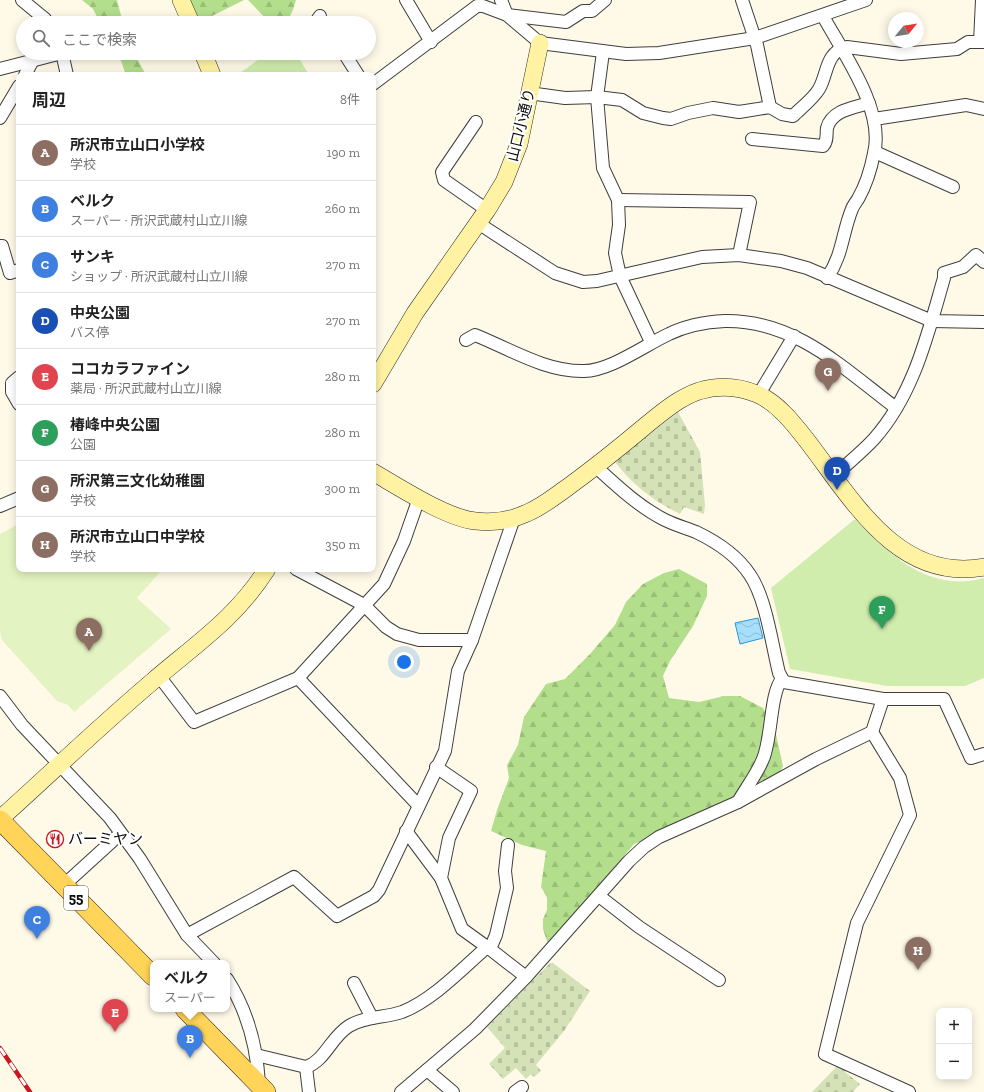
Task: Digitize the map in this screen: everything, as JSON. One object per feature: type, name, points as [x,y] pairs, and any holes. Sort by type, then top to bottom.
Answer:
[{"type":"main road","name":"55","points":[[0,819],[150,973]]},
{"type":"main road","points":[[188,1012],[262,1088]]},
{"type":"street","points":[[22,0],[41,16]]},
{"type":"street","points":[[182,0],[188,16]]},
{"type":"street","points":[[406,0],[431,42]]},
{"type":"street","points":[[501,0],[508,15],[540,43],[626,54],[659,53],[755,38],[823,16],[866,0]]},
{"type":"street","points":[[376,82],[477,6],[483,6],[508,15],[566,22],[583,11],[592,11],[606,0]]},
{"type":"street","points":[[742,0],[755,38],[770,107]]},
{"type":"street","points":[[529,93],[565,98],[598,97],[622,100],[643,113],[671,119],[688,113],[713,108],[739,112],[770,107],[782,114],[793,116],[819,89],[828,62],[840,49],[847,47],[901,54],[957,49],[968,42],[982,42],[982,0]]},
{"type":"street","points":[[823,16],[840,49],[857,77],[869,103],[874,119],[876,136],[875,152],[866,182],[852,208],[840,255],[827,278]]},
{"type":"street","name":"山口小通り","points":[[376,379],[414,313],[483,216],[504,182],[515,153],[540,43]]},
{"type":"street","points":[[603,52],[598,97],[602,168],[618,200],[619,225],[616,253],[620,276],[652,342]]},
{"type":"street","points":[[0,69],[33,60]]},
{"type":"street","points":[[27,72],[33,60]]},
{"type":"street","points":[[64,60],[67,72]]},
{"type":"street","points":[[206,60],[211,72]]},
{"type":"street","points":[[348,60],[356,72]]},
{"type":"street","points":[[0,118],[16,91]]},
{"type":"street","points":[[752,139],[823,146],[826,143],[827,129],[831,119],[845,110],[869,103]]},
{"type":"street","points":[[874,119],[966,105],[984,109]]},
{"type":"street","points":[[476,122],[442,172],[444,180],[483,216],[555,273],[570,279],[583,282],[597,281],[702,257],[739,255],[781,260],[807,268],[827,278],[932,321],[984,322]]},
{"type":"street","points":[[875,152],[953,187]]},
{"type":"street","points":[[618,200],[750,202],[739,255]]},
{"type":"street","points":[[834,476],[875,438],[896,408],[915,372],[932,321],[944,278],[944,273],[963,267],[980,258],[984,245]]},
{"type":"street","points":[[0,246],[2,246],[10,273],[16,271]]},
{"type":"street","points":[[466,340],[476,335],[542,363],[584,371],[597,369],[618,360],[652,342],[691,325],[711,322],[751,323],[771,326],[818,349],[896,408]]},
{"type":"street","points":[[759,394],[794,336]]},
{"type":"street","points":[[16,380],[12,383],[12,392],[16,399]]},
{"type":"street","points":[[376,474],[459,518],[476,521],[514,518],[540,506],[595,466],[666,409],[698,391],[727,387],[742,388],[759,394],[780,409],[797,427],[866,517],[879,532],[902,551],[929,563],[947,568],[984,567]]},
{"type":"street","points":[[595,466],[638,504],[665,520],[696,532],[721,545],[734,556],[750,575],[760,593],[779,673],[782,679],[787,683],[883,700],[944,700],[971,758],[984,754]]},
{"type":"street","points":[[159,676],[194,722],[298,678],[384,584],[393,567],[419,498]]},
{"type":"street","points":[[0,506],[16,499]]},
{"type":"street","points":[[187,936],[294,877],[336,916],[374,896],[379,890],[436,767],[445,751],[458,671],[472,640],[514,518]]},
{"type":"street","points":[[0,819],[159,676],[225,622],[250,594],[265,572]]},
{"type":"street","points":[[302,572],[364,605],[386,627],[407,638],[419,640],[472,640]]},
{"type":"street","points":[[298,678],[418,805]]},
{"type":"street","points":[[738,802],[763,759],[770,736],[777,688],[782,679]]},
{"type":"street","points":[[0,696],[22,725],[110,818],[120,834],[140,859],[187,936],[211,960]]},
{"type":"street","points":[[401,1092],[475,1029],[526,977],[629,861],[644,847],[659,836],[738,802],[810,762],[872,732],[883,700]]},
{"type":"street","points":[[872,732],[900,778],[910,815],[857,923],[825,1054],[892,1089],[909,1092]]},
{"type":"street","points":[[436,767],[471,791],[449,838],[441,878]]},
{"type":"street","points":[[406,831],[441,878],[462,929],[526,977]]},
{"type":"street","points":[[64,885],[120,834]]},
{"type":"street","points":[[256,1055],[306,1067],[313,1065],[337,1035],[350,1026],[372,1018],[402,1012],[424,1000],[489,948],[496,936],[507,888],[505,870],[508,845]]},
{"type":"street","points":[[599,896],[640,927],[719,980]]},
{"type":"street","points":[[354,984],[372,1018]]},
{"type":"street","points":[[230,985],[241,1007],[256,1055],[262,1088]]},
{"type":"street","points":[[306,1067],[309,1092]]},
{"type":"street","points":[[427,1070],[453,1092]]},
{"type":"green space","points":[[82,0],[117,0],[121,16],[96,16],[93,9]]},
{"type":"green space","points":[[190,0],[244,0],[212,16],[197,16]]},
{"type":"green space","points":[[248,0],[296,0],[290,16],[263,16]]},
{"type":"green space","points":[[121,60],[138,60],[144,72],[125,72]]},
{"type":"green space","points":[[258,60],[300,60],[307,72],[241,72]]},
{"type":"green space","points":[[678,412],[700,452],[705,505],[704,514],[684,507],[680,514],[652,498],[636,485],[614,461]]},
{"type":"green space","points":[[855,519],[882,546],[897,558],[912,568],[929,576],[946,580],[964,581],[984,578],[984,678],[965,686],[887,686],[790,669],[771,588]]},
{"type":"green space","points":[[16,526],[16,572],[160,572],[137,598],[171,629],[74,712],[68,705],[57,701],[2,640],[0,632],[0,534]]},
{"type":"green space","points":[[679,569],[707,584],[707,596],[693,626],[670,661],[663,676],[669,698],[699,702],[724,696],[740,696],[763,708],[775,730],[783,766],[776,782],[634,844],[583,905],[550,950],[543,929],[543,919],[547,910],[547,897],[541,887],[546,851],[522,845],[491,831],[509,778],[507,765],[518,745],[524,717],[546,684],[565,679],[590,654],[615,625],[626,602],[643,584],[664,573]]},
{"type":"green space","points":[[550,963],[553,963],[590,991],[564,1031],[536,1065],[541,1071],[534,1077],[531,1074],[526,1079],[516,1068],[503,1079],[489,1064],[505,1048],[487,1027]]},
{"type":"green space","points":[[840,1063],[848,1067],[845,1072],[860,1084],[853,1092],[812,1092]]},
{"type":"water","points":[[758,618],[763,638],[740,644],[735,623]]},
{"type":"railway","points":[[0,1048],[30,1092]]},
{"type":"place","name":"所沢第三文化幼稚園","points":[[828,391]]},
{"type":"place","name":"中央公園","points":[[837,490]]},
{"type":"place","name":"椿峰中央公園","points":[[882,629]]},
{"type":"place","name":"所沢市立山口小学校","points":[[89,651]]},
{"type":"place","name":"バーミヤン","points":[[55,839]]},
{"type":"place","name":"サンキ","points":[[37,939]]},
{"type":"place","name":"所沢市立山口中学校","points":[[918,970]]},
{"type":"place","name":"ココカラファイン","points":[[115,1032]]},
{"type":"place","name":"ベルク","points":[[190,1058]]}]
